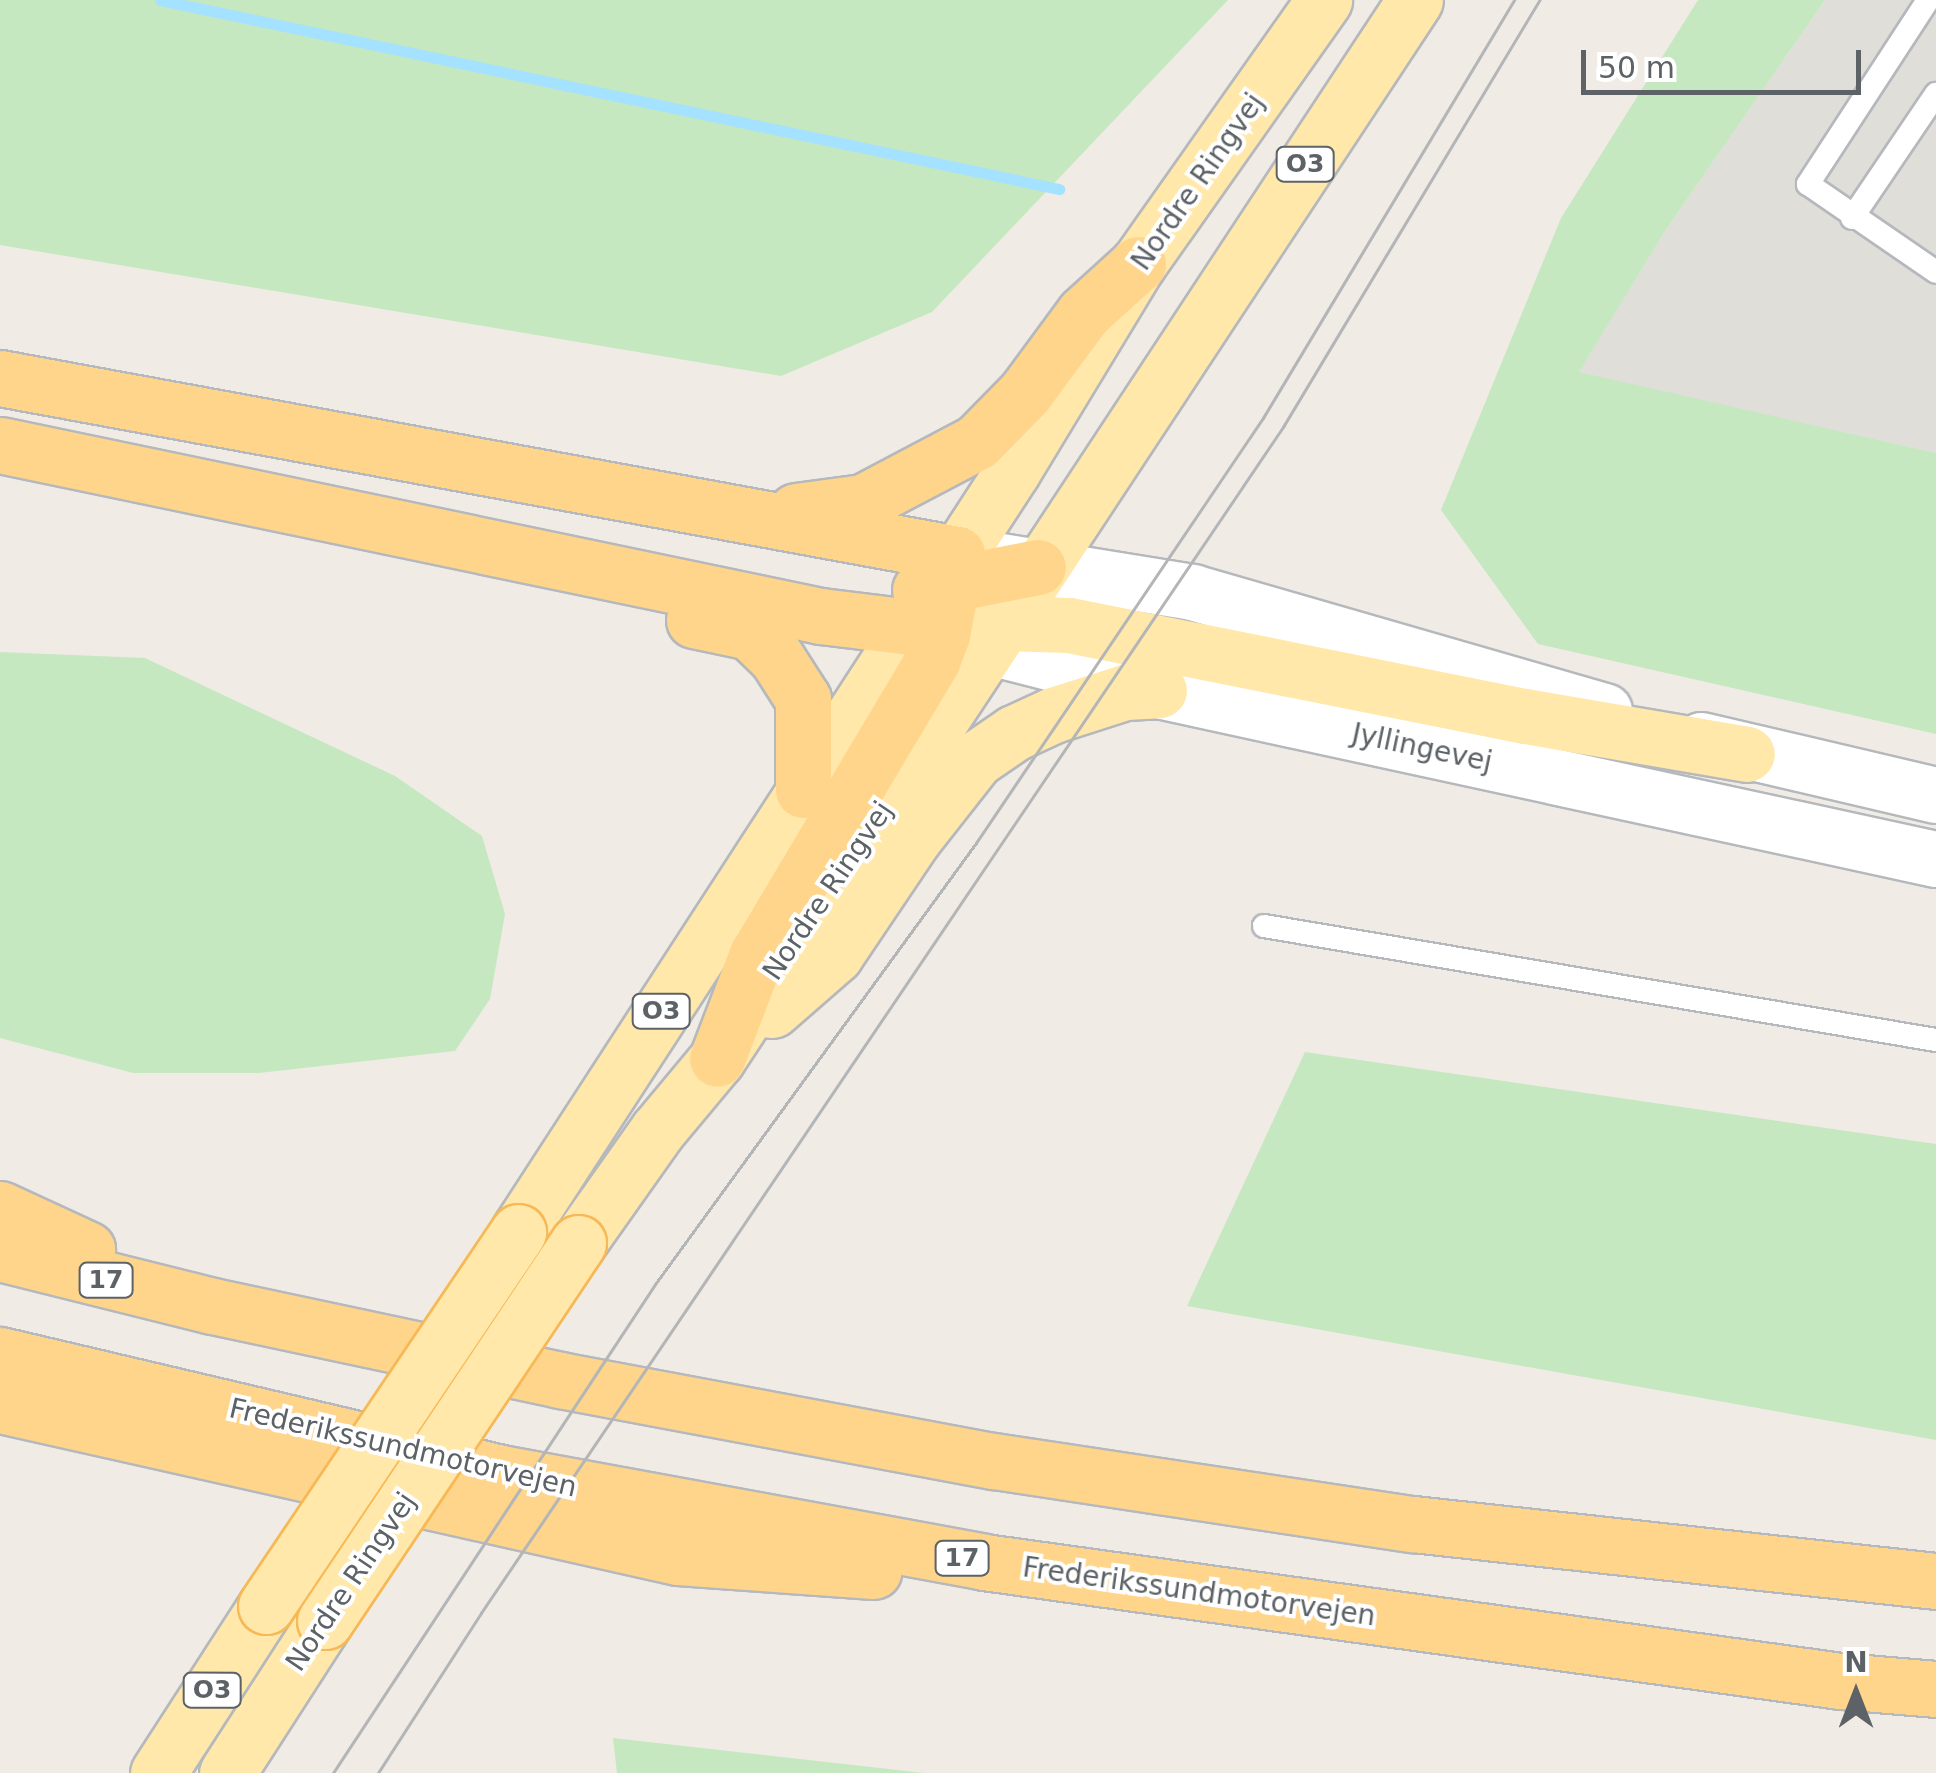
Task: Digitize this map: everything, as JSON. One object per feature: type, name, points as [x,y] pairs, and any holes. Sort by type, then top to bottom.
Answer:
[{"type":"highway","name":"O3","points":[[756,516],[863,502],[977,442],[1025,392],[1084,313],[1138,264]]},
{"type":"highway","points":[[0,378],[756,516],[955,610]]},
{"type":"highway","points":[[0,445],[822,616],[955,610],[1038,568]]},
{"type":"highway","points":[[250,495],[370,547],[750,632],[776,656],[803,700],[804,790]]},
{"type":"highway","points":[[717,1059],[757,954],[911,702],[955,610]]},
{"type":"highway","points":[[0,1209],[213,1306]]},
{"type":"highway","name":"17","points":[[0,1252],[213,1306],[579,1384],[994,1462],[1413,1524],[1936,1581]]},
{"type":"highway","name":"Frederikssundmotorvejen","points":[[0,1355],[502,1473],[984,1562],[1821,1678],[1936,1689]]},
{"type":"highway","points":[[0,1405],[678,1556],[857,1573],[984,1562]]},
{"type":"main road","name":"Nordre Ringvej","points":[[158,1773],[518,1232],[804,790],[955,610],[1138,264],[1324,0]]},
{"type":"main road","name":"O3","points":[[1038,568],[1415,0]]},
{"type":"main road","points":[[955,610],[1069,625],[1524,716],[1747,754]]},
{"type":"main road","name":"Nordre Ringvej","points":[[228,1773],[578,1243],[657,1132],[717,1059],[836,955],[913,839],[976,759],[1014,733],[1053,715],[1125,692],[1159,690]]},
{"type":"street","points":[[1038,568],[1192,592],[1747,754],[1936,795]]},
{"type":"street","name":"Jyllingevej","points":[[955,610],[1159,690],[1936,859]]},
{"type":"lane","points":[[1928,0],[1808,184],[1852,218],[1936,272]]},
{"type":"lane","points":[[1852,218],[1936,94]]},
{"type":"lane","points":[[1264,926],[1936,1040]]},
{"type":"shaded area","points":[[1825,0],[1936,0],[1936,453],[1578,373],[1665,231]]},
{"type":"green space","points":[[0,0],[1228,0],[932,312],[781,376],[0,245]]},
{"type":"green space","points":[[1698,0],[1825,0],[1665,231],[1579,372],[1936,453],[1936,734],[1538,644],[1441,510],[1561,218]]},
{"type":"green space","points":[[0,652],[145,658],[395,776],[482,836],[505,914],[490,999],[455,1051],[259,1073],[133,1073],[0,1038]]},
{"type":"green space","points":[[1305,1052],[1936,1144],[1936,1440],[1187,1306]]},
{"type":"green space","points":[[613,1738],[924,1773],[617,1773]]},
{"type":"waterway","points":[[160,0],[1059,189]]},
{"type":"tram line","points":[[333,1773],[656,1283],[976,843],[1263,418],[1514,0]]},
{"type":"tram line","points":[[378,1773],[481,1613],[1283,427],[1540,0]]}]
